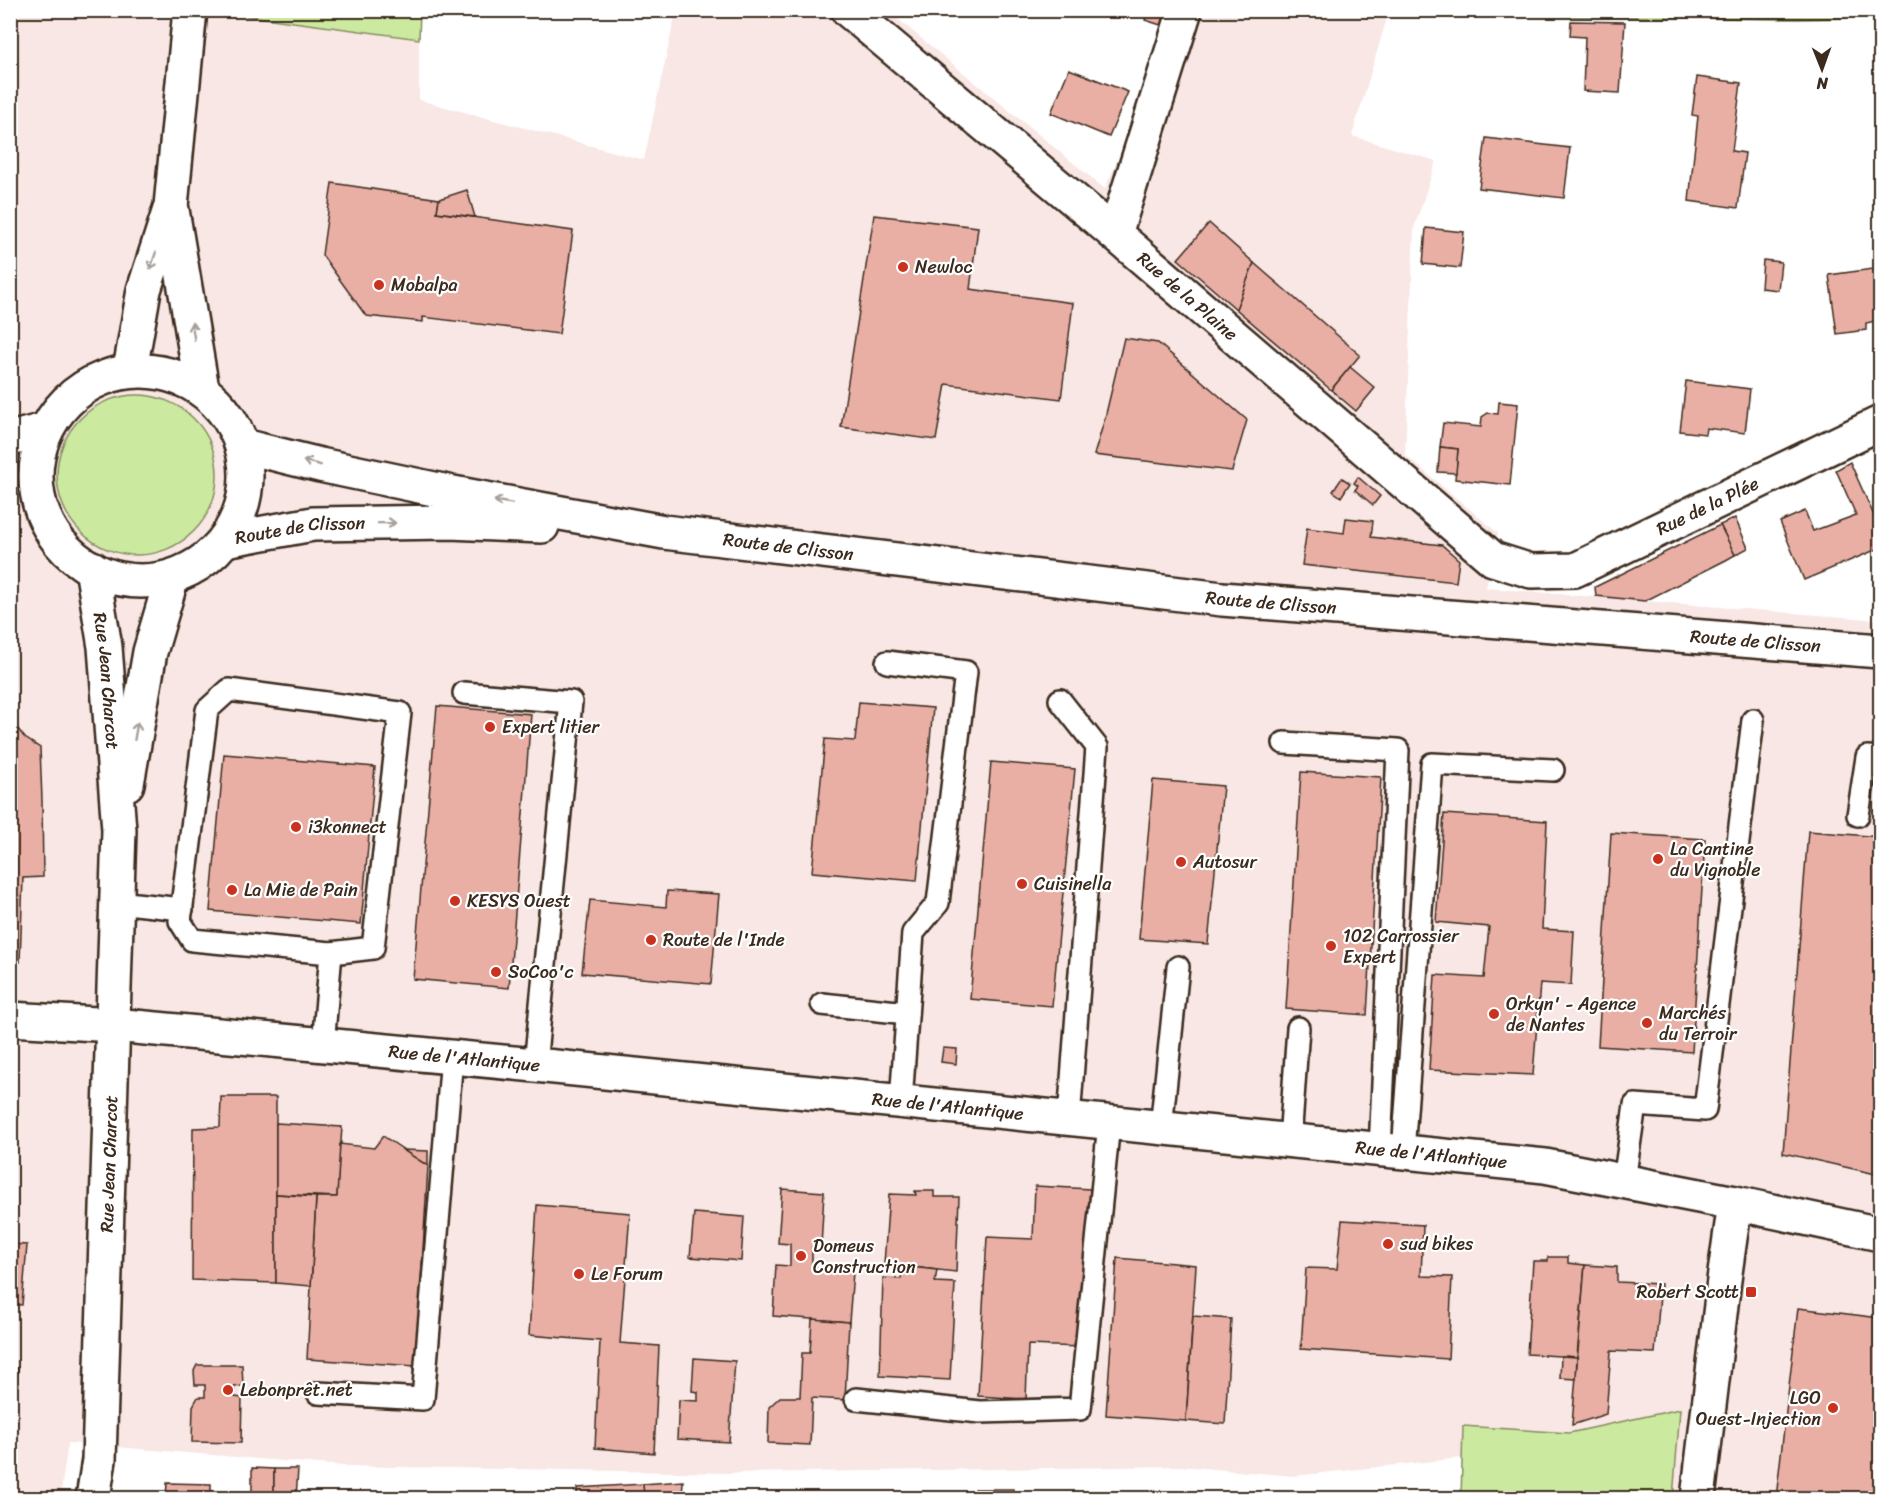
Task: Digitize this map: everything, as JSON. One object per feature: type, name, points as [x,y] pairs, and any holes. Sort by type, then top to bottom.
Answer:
[{"type":"street","points":[[130,370],[144,290],[171,206],[190,10]]},
{"type":"street","name":"Rue de la Plaine","points":[[848,10],[1115,234],[1492,559],[1531,571]]},
{"type":"street","points":[[1115,234],[1185,10]]},
{"type":"street","points":[[171,206],[202,389]]},
{"type":"street","points":[[130,370],[180,377],[202,389],[227,414],[243,446],[247,480],[240,512],[225,540],[201,563],[172,577],[140,582],[105,576],[74,559],[51,533],[45,519],[37,500],[34,465],[44,430],[65,401],[95,380],[130,370]]},
{"type":"street","name":"Rue de la Plée","points":[[1531,571],[1575,570],[1881,423]]},
{"type":"street","points":[[10,439],[44,430]]},
{"type":"street","name":"Route de Clisson","points":[[243,446],[320,465],[442,490],[664,532],[1222,599],[1881,651]]},
{"type":"street","points":[[10,506],[45,519]]},
{"type":"street","name":"Route de Clisson","points":[[225,540],[313,524],[450,522],[664,532]]},
{"type":"street","name":"Rue Jean Charcot","points":[[92,568],[105,647],[119,830],[99,1460],[93,1498]]},
{"type":"street","name":"Rue Jean Charcot","points":[[119,830],[150,652],[172,577]]},
{"type":"street","name":"Rue de l'Atlantique","points":[[10,1019],[114,1025],[535,1065],[1545,1166],[1881,1234]]},
{"type":"street","points":[[1698,1498],[1735,1203]]},
{"type":"lane","points":[[887,662],[966,672],[938,903],[913,933],[901,1102]]},
{"type":"lane","points":[[229,690],[400,713],[373,948],[331,953],[192,940],[180,921],[207,710],[229,690]]},
{"type":"lane","points":[[464,693],[571,702],[535,1065]]},
{"type":"lane","points":[[1060,700],[1097,747],[1069,1119]]},
{"type":"lane","points":[[1624,1181],[1635,1104],[1705,1110],[1754,720]]},
{"type":"lane","points":[[1284,743],[1398,750],[1391,1151]]},
{"type":"lane","points":[[1858,815],[1867,757],[1881,758]]},
{"type":"lane","points":[[1391,1151],[1432,764],[1553,770]]},
{"type":"lane","points":[[117,902],[182,909]]},
{"type":"lane","points":[[323,1045],[331,953]]},
{"type":"lane","points":[[1161,1128],[1178,967]]},
{"type":"lane","points":[[822,1004],[907,1013]]},
{"type":"lane","points":[[1290,1141],[1298,1028]]},
{"type":"lane","points":[[318,1393],[423,1399],[452,1058]]},
{"type":"lane","points":[[856,1399],[980,1412],[1080,1409],[1109,1123]]},
{"type":"shaded area","points":[[10,11],[212,11],[419,39],[419,100],[644,160],[676,11],[888,11],[1105,189],[1163,55],[1175,11],[1389,11],[1352,136],[1436,161],[1414,228],[1405,455],[1498,533],[1486,588],[1880,620],[1880,1498],[1673,1498],[1679,1409],[1569,1433],[1464,1426],[1462,1458],[1294,1476],[1180,1466],[731,1473],[344,1466],[68,1443],[60,1498],[11,1498]]},
{"type":"green space","points":[[1389,10],[1846,11],[1844,18],[1797,19],[1388,14]]},
{"type":"green space","points":[[212,11],[420,11],[419,39]]},
{"type":"green space","points":[[137,395],[168,401],[194,418],[211,444],[217,475],[211,506],[194,532],[168,549],[137,555],[106,549],[80,532],[63,506],[57,475],[63,444],[80,418],[106,401]]},
{"type":"green space","points":[[1680,1409],[1673,1498],[1461,1498],[1463,1426],[1569,1433]]},
{"type":"building","points":[[1148,10],[1171,10],[1167,27],[1145,20]]},
{"type":"building","points":[[1571,21],[1625,22],[1620,93],[1583,91],[1585,37],[1570,36]]},
{"type":"building","points":[[1069,69],[1128,92],[1109,137],[1051,113]]},
{"type":"building","points":[[1697,77],[1741,83],[1732,151],[1745,153],[1738,208],[1689,201],[1698,116],[1692,115]]},
{"type":"building","points":[[1486,138],[1570,148],[1564,198],[1479,188]]},
{"type":"building","points":[[332,183],[439,199],[437,212],[573,231],[559,334],[423,317],[423,322],[366,316],[322,255]]},
{"type":"building","points":[[467,190],[475,217],[437,212],[439,199]]},
{"type":"building","points":[[874,215],[978,227],[970,289],[1073,303],[1061,399],[946,384],[936,440],[841,427]]},
{"type":"building","points":[[1209,223],[1254,263],[1236,309],[1178,259]]},
{"type":"building","points":[[1426,228],[1464,232],[1460,268],[1423,264]]},
{"type":"building","points":[[1763,260],[1781,262],[1778,290],[1761,288]]},
{"type":"building","points":[[1254,263],[1360,355],[1331,390],[1236,309]]},
{"type":"building","points":[[1880,268],[1880,320],[1866,323],[1866,330],[1837,334],[1829,275]]},
{"type":"building","points":[[1124,338],[1158,343],[1247,420],[1232,471],[1094,455]]},
{"type":"building","points":[[1350,367],[1375,388],[1356,411],[1331,390]]},
{"type":"building","points":[[1686,381],[1750,389],[1745,433],[1706,428],[1705,434],[1680,431]]},
{"type":"building","points":[[1499,402],[1518,404],[1510,485],[1455,479],[1458,449],[1440,447],[1443,423],[1481,427],[1482,417],[1488,413],[1498,414]]},
{"type":"building","points":[[1440,447],[1458,449],[1456,473],[1438,472]]},
{"type":"building","points":[[1850,462],[1880,529],[1880,548],[1804,580],[1780,522],[1805,511],[1813,531],[1856,515],[1836,470]]},
{"type":"building","points":[[1358,477],[1380,496],[1373,505],[1355,490],[1358,486],[1354,483]]},
{"type":"building","points":[[1342,478],[1350,483],[1341,497],[1333,491]]},
{"type":"building","points":[[1346,518],[1373,521],[1371,537],[1442,545],[1459,560],[1456,582],[1302,565],[1307,528],[1344,533]]},
{"type":"building","points":[[1735,518],[1748,548],[1735,555],[1720,525]]},
{"type":"building","points":[[1720,525],[1735,555],[1645,601],[1596,596],[1595,587]]},
{"type":"building","points":[[859,702],[933,708],[917,881],[812,872],[825,739],[855,741]]},
{"type":"building","points":[[437,706],[531,714],[509,988],[413,979]]},
{"type":"building","points":[[10,719],[25,738],[40,748],[43,877],[23,878],[20,962],[10,962]]},
{"type":"building","points":[[224,754],[375,767],[361,924],[210,911]]},
{"type":"building","name":"Cuisinella","points":[[991,762],[1075,769],[1052,1006],[970,999]]},
{"type":"building","name":"102 Carrossier Expert","points":[[1301,772],[1381,777],[1367,1015],[1286,1009]]},
{"type":"building","name":"Autosur","points":[[1153,780],[1223,786],[1208,944],[1139,939]]},
{"type":"building","points":[[1444,814],[1547,821],[1542,929],[1574,931],[1571,985],[1540,983],[1533,1075],[1429,1070],[1435,975],[1484,978],[1489,927],[1436,922]]},
{"type":"building","points":[[1808,831],[1880,837],[1880,1128],[1876,1174],[1783,1153]]},
{"type":"building","points":[[1611,833],[1705,839],[1692,1052],[1598,1046]]},
{"type":"building","name":"Route de l'Inde","points":[[667,891],[719,894],[711,984],[582,973],[590,900],[666,907]]},
{"type":"building","points":[[943,1048],[957,1049],[956,1064],[941,1062]]},
{"type":"building","points":[[221,1097],[276,1097],[276,1283],[192,1280],[193,1128],[220,1127]]},
{"type":"building","points":[[276,1123],[342,1127],[337,1197],[276,1194]]},
{"type":"building","points":[[383,1136],[428,1166],[416,1366],[307,1359],[316,1197],[337,1197],[340,1144],[374,1148]]},
{"type":"building","points":[[403,1150],[428,1151],[428,1166]]},
{"type":"building","points":[[1035,1186],[1090,1189],[1081,1347],[1028,1345],[1026,1399],[978,1396],[987,1237],[1033,1239]]},
{"type":"building","name":"Domeus Construction","points":[[782,1189],[824,1192],[821,1247],[812,1247],[812,1268],[853,1272],[849,1322],[773,1316],[776,1265],[790,1266],[790,1244],[778,1243]]},
{"type":"building","points":[[915,1191],[934,1191],[934,1197],[959,1197],[956,1272],[884,1264],[889,1194],[916,1195]]},
{"type":"building","points":[[276,1194],[316,1197],[311,1286],[276,1283]]},
{"type":"building","name":"Le Forum","points":[[537,1205],[630,1213],[620,1343],[659,1346],[654,1453],[595,1448],[600,1341],[529,1335]]},
{"type":"building","points":[[694,1213],[744,1217],[741,1261],[690,1257]]},
{"type":"building","points":[[1342,1220],[1423,1225],[1421,1276],[1452,1277],[1448,1359],[1301,1349],[1306,1268],[1337,1269]]},
{"type":"building","points":[[10,1244],[27,1245],[22,1305],[10,1304]]},
{"type":"building","points":[[1548,1257],[1568,1257],[1568,1263],[1585,1265],[1577,1357],[1527,1354],[1533,1261],[1548,1261]]},
{"type":"building","points":[[1117,1258],[1196,1265],[1186,1421],[1106,1415]]},
{"type":"building","points":[[1585,1265],[1617,1267],[1617,1282],[1661,1284],[1655,1353],[1611,1351],[1606,1414],[1572,1425]]},
{"type":"building","points":[[902,1266],[937,1270],[935,1282],[955,1283],[950,1380],[880,1376],[883,1278],[901,1279]]},
{"type":"building","name":"LGO Ouest-Injection","points":[[1798,1308],[1880,1318],[1880,1498],[1776,1498]]},
{"type":"building","points":[[1193,1316],[1231,1319],[1225,1424],[1186,1421]]},
{"type":"building","points":[[812,1319],[849,1322],[845,1400],[812,1398],[810,1445],[768,1443],[769,1407],[780,1397],[800,1397],[802,1353],[810,1353]]},
{"type":"building","points":[[1561,1356],[1577,1357],[1576,1379],[1560,1378]]},
{"type":"building","points":[[694,1358],[735,1361],[729,1442],[677,1439],[679,1400],[698,1401],[698,1392],[692,1391]]},
{"type":"building","points":[[197,1365],[242,1365],[243,1386],[234,1387],[235,1397],[242,1398],[241,1443],[192,1442],[193,1406],[198,1397],[205,1397],[205,1385],[195,1385],[194,1371]]},
{"type":"building","points":[[10,1368],[18,1368],[13,1422],[10,1422]]},
{"type":"building","points":[[252,1468],[274,1469],[274,1498],[252,1498]]},
{"type":"building","points":[[274,1469],[298,1469],[296,1498],[274,1498]]},
{"type":"building","points":[[683,1481],[682,1498],[644,1498],[643,1484]]},
{"type":"building","points":[[167,1483],[211,1484],[211,1498],[166,1498]]},
{"type":"building","points":[[643,1484],[644,1498],[577,1498],[577,1488]]},
{"type":"building","points":[[975,1489],[1013,1489],[1013,1498],[975,1498]]},
{"type":"building","points":[[1064,1493],[1084,1495],[1084,1498],[1064,1498]]},
{"type":"place","name":"Newloc","points":[[903,267]]},
{"type":"place","name":"Mobalpa","points":[[379,285]]},
{"type":"place","name":"Expert litier","points":[[490,727]]},
{"type":"place","name":"i3konnect","points":[[296,827]]},
{"type":"place","name":"La Cantine du Vignoble","points":[[1658,859]]},
{"type":"place","name":"Autosur","points":[[1181,862]]},
{"type":"place","name":"Cuisinella","points":[[1022,884]]},
{"type":"place","name":"La Mie de Pain","points":[[232,890]]},
{"type":"place","name":"KESYS Ouest","points":[[455,901]]},
{"type":"place","name":"Route de l'Inde","points":[[651,940]]},
{"type":"place","name":"102 Carrossier Expert","points":[[1331,946]]},
{"type":"place","name":"SoCoo'c","points":[[496,972]]},
{"type":"place","name":"Orkyn' - Agence de Nantes","points":[[1494,1014]]},
{"type":"place","name":"Marchés du Terroir","points":[[1647,1023]]},
{"type":"place","name":"sud bikes","points":[[1388,1244]]},
{"type":"place","name":"Domeus Construction","points":[[801,1256]]},
{"type":"place","name":"Le Forum","points":[[579,1274]]},
{"type":"place","name":"Robert Scott","points":[[1751,1292]]},
{"type":"place","name":"Lebonprêt.net","points":[[228,1390]]},
{"type":"place","name":"LGO Ouest-Injection","points":[[1833,1408]]}]
